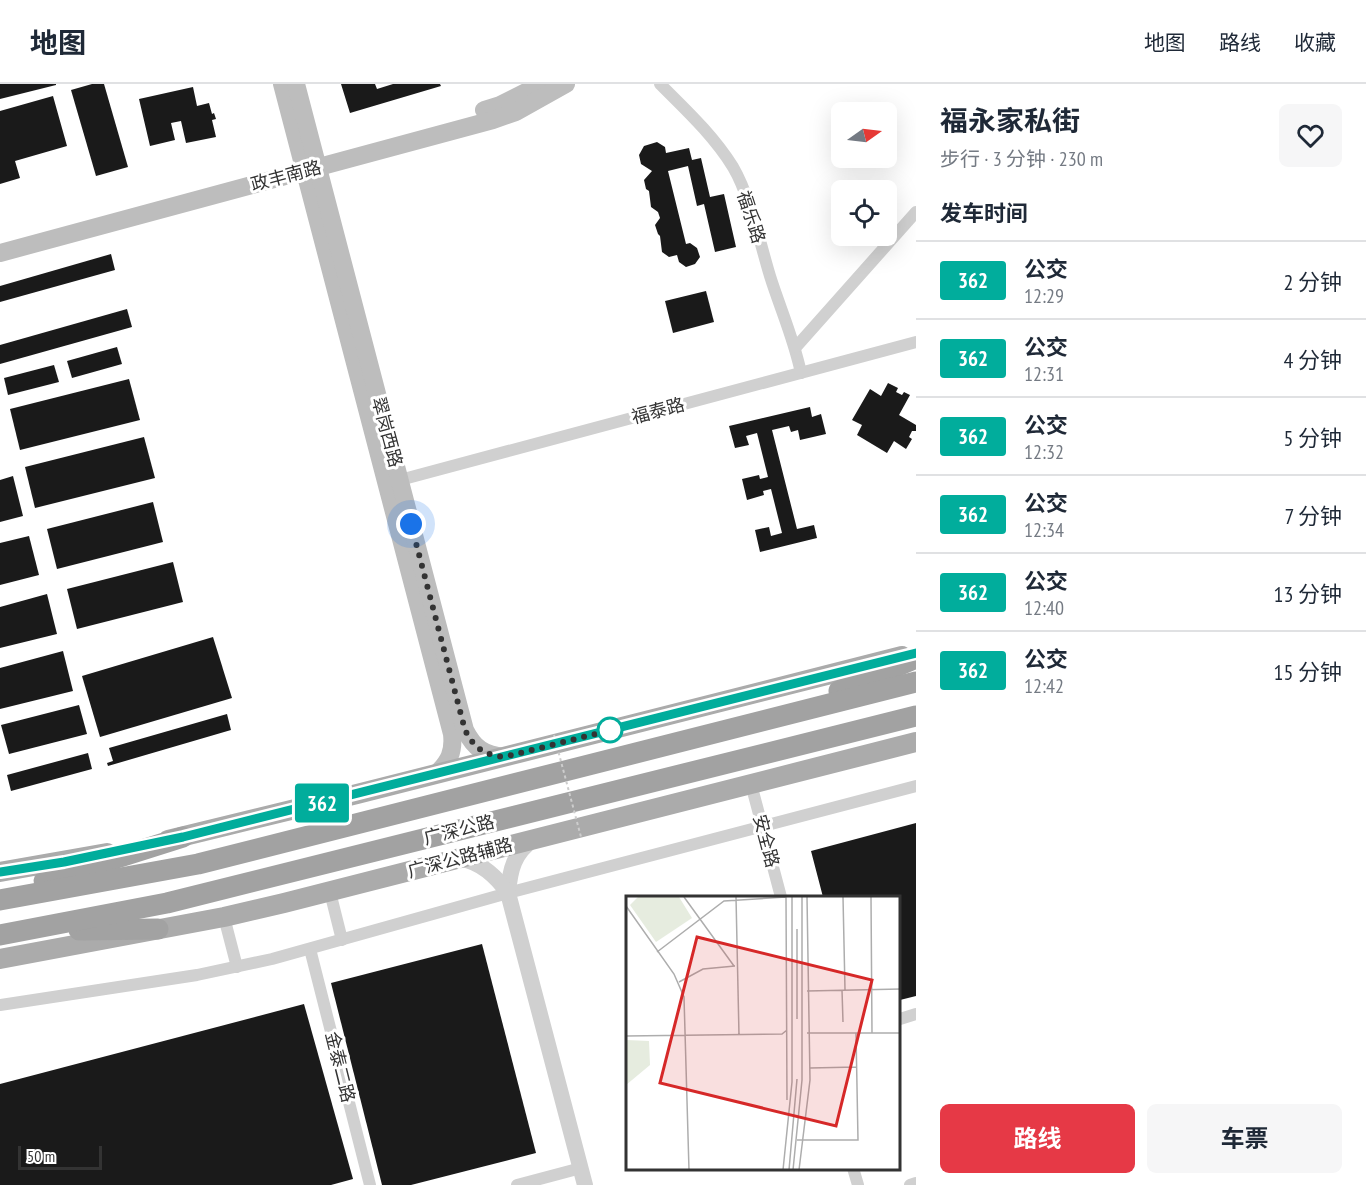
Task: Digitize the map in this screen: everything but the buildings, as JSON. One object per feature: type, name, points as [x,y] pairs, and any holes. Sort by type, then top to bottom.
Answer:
[{"type":"highway","points":[[775,718],[916,658]]},
{"type":"highway","name":"广深公路","points":[[0,900],[198,864],[916,682]]},
{"type":"highway","name":"广深公路","points":[[0,935],[167,903],[916,716]]},
{"type":"highway","points":[[0,895],[183,837]]},
{"type":"highway","points":[[27,931],[158,929]]},
{"type":"main road","name":"翠岗西路","points":[[282,84],[310,164],[400,480],[451,702],[453,745],[451,756],[436,774]]},
{"type":"main road","name":"翠岗西路","points":[[296,84],[310,164],[451,702],[471,742],[480,751],[491,756],[504,757]]},
{"type":"main road","name":"政丰南路","points":[[0,253],[310,164],[473,114],[500,105],[542,84]]},
{"type":"main road","name":"政丰南路","points":[[0,241],[493,120],[516,112],[566,84]]},
{"type":"main road","points":[[0,872],[64,862],[183,837],[916,653]]},
{"type":"main road","name":"广深公路辅路","points":[[0,959],[224,917],[330,892],[916,742]]},
{"type":"street","name":"福乐路","points":[[660,84],[701,124],[734,168],[796,347],[801,373]]},
{"type":"street","points":[[796,347],[916,212]]},
{"type":"street","name":"福泰路","points":[[400,480],[916,342]]},
{"type":"street","name":"安全路","points":[[751,784],[781,896]]},
{"type":"street","points":[[0,1005],[237,967],[916,786]]},
{"type":"street","points":[[508,893],[515,858],[536,838]]},
{"type":"street","points":[[462,858],[474,861],[484,868],[501,882],[508,893],[585,1185]]},
{"type":"street","points":[[330,892],[342,940]]},
{"type":"street","points":[[224,917],[237,967]]},
{"type":"street","name":"金泰二路","points":[[310,949],[370,1185]]},
{"type":"street","points":[[901,1019],[916,1014]]},
{"type":"street","points":[[517,1185],[581,1168]]},
{"type":"street","points":[[854,1170],[858,1185]]},
{"type":"street","points":[[910,1185],[916,1184]]},
{"type":"path","points":[[554,735],[581,837]]},
{"type":"bus line","name":"362","points":[[0,872],[64,862],[183,837],[916,653]]},
{"type":"route","points":[[411,524],[465,730],[471,742],[480,751],[491,756],[504,757],[619,728],[610,730]]}]
